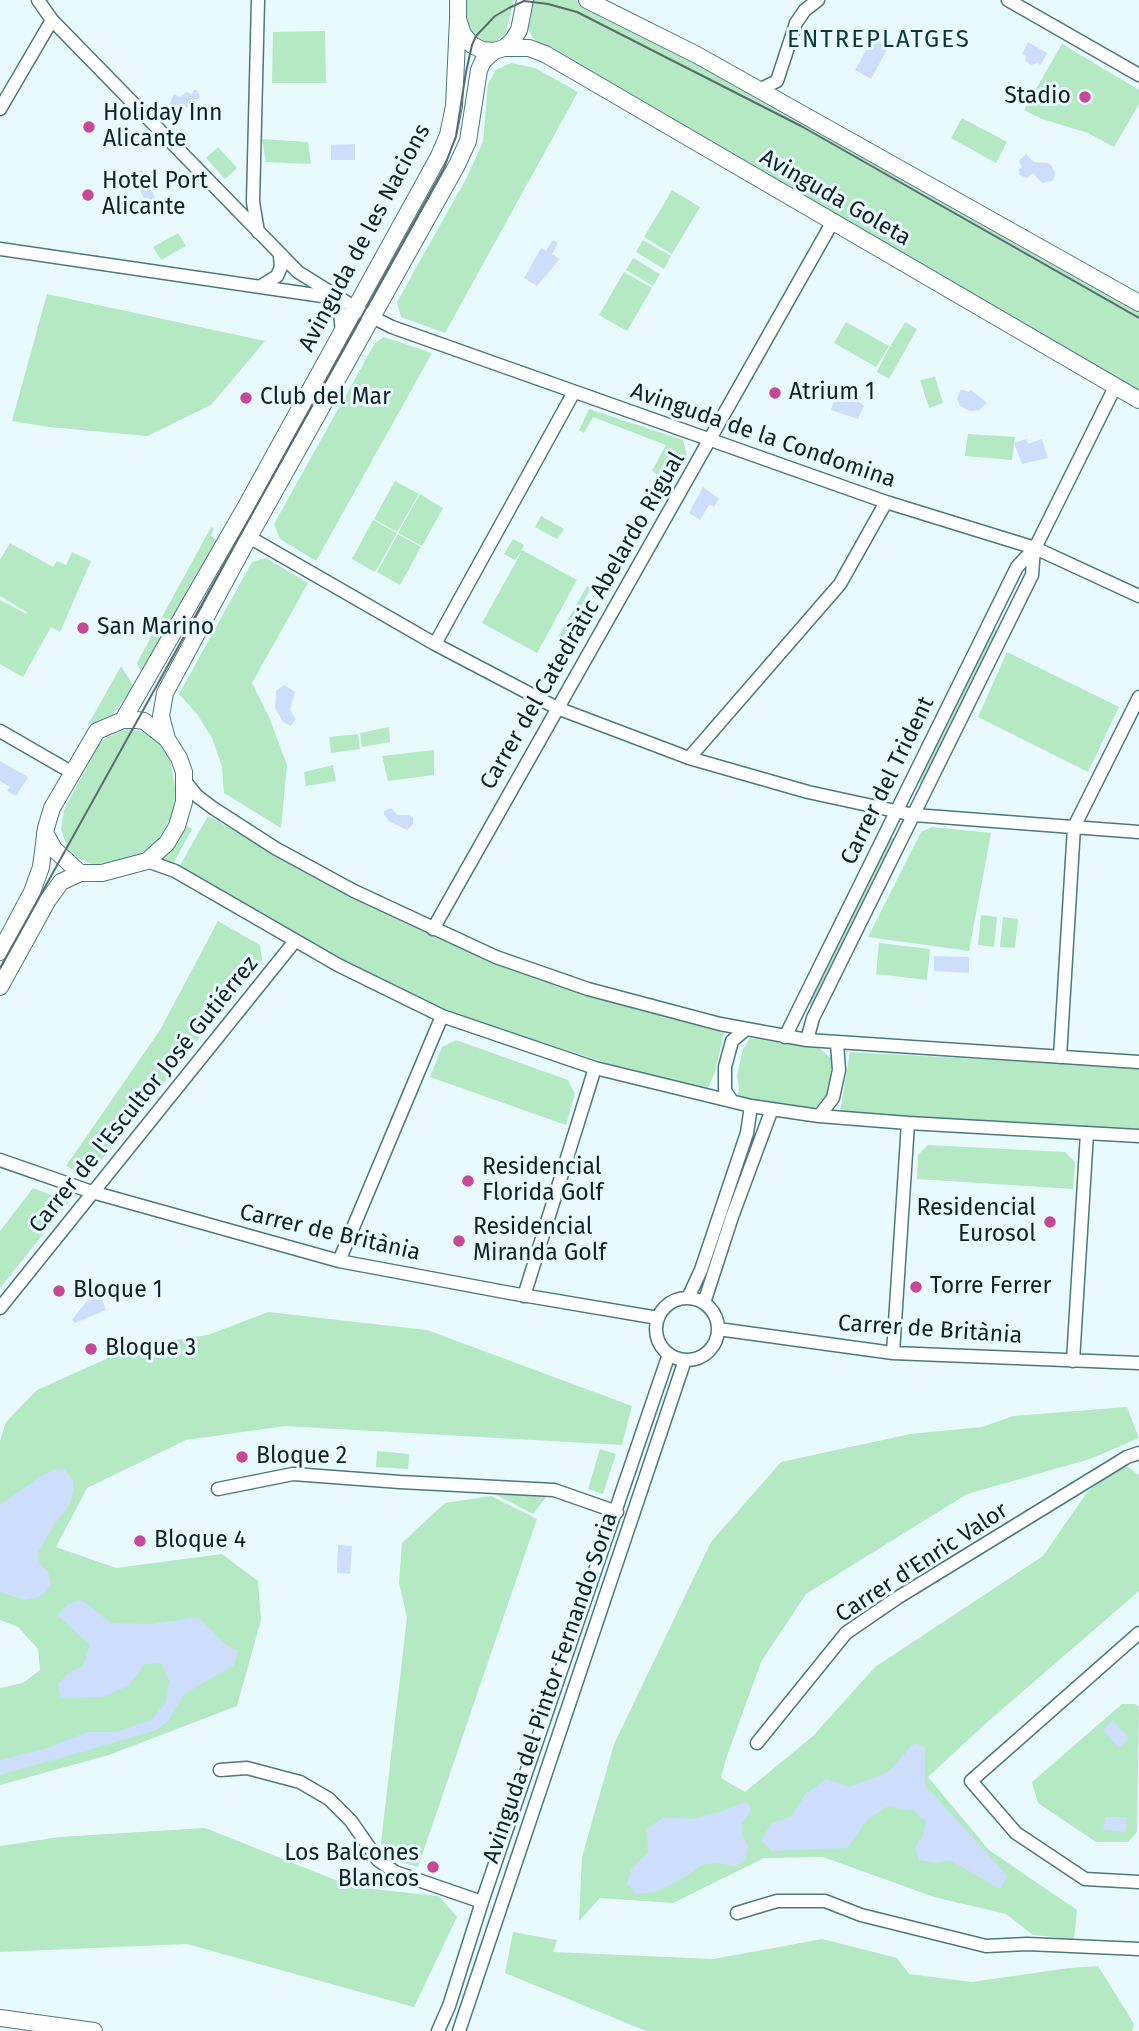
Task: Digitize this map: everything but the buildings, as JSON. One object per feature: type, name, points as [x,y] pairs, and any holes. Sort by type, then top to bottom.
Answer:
[{"type":"main road","name":"Avinguda de les Nacions","points":[[123,720],[342,333],[351,305],[439,156],[448,135],[454,106],[458,0]]},
{"type":"main road","name":"Avinguda de les Nacions","points":[[167,739],[161,716],[165,693],[457,165],[468,141],[478,70],[483,61],[513,40],[519,30],[525,0]]},
{"type":"main road","points":[[587,0],[697,55],[1139,303]]},
{"type":"main road","points":[[458,19],[463,34],[472,45],[482,50],[499,49]]},
{"type":"main road","name":"Avinguda Goleta","points":[[499,49],[529,48],[545,54],[1139,400]]},
{"type":"main road","points":[[0,952],[32,892],[41,867],[52,808],[71,772],[97,731],[123,720],[144,722],[167,739],[179,758],[184,780],[184,802],[177,826],[167,843],[146,861],[102,873],[80,873],[61,882],[48,900],[0,987]]},
{"type":"main road","points":[[46,833],[54,849],[80,873]]},
{"type":"main road","points":[[0,2018],[93,2031]]},
{"type":"street","points":[[38,0],[52,20],[280,256],[298,272],[351,305]]},
{"type":"street","points":[[258,0],[253,202],[258,232]]},
{"type":"street","points":[[787,105],[779,93],[777,81],[796,23],[818,0]]},
{"type":"street","points":[[1008,0],[1029,6],[1139,75]]},
{"type":"street","points":[[0,109],[52,20]]},
{"type":"street","points":[[759,90],[777,81]]},
{"type":"street","name":"Carrer del Catedràtic Abelardo Rigual","points":[[433,929],[832,223]]},
{"type":"street","points":[[0,249],[323,295],[351,305]]},
{"type":"street","points":[[260,287],[277,275],[281,267],[280,256]]},
{"type":"street","points":[[323,295],[340,312],[342,333]]},
{"type":"street","name":"Avinguda de la Condomina","points":[[351,305],[392,327],[886,502],[1034,548],[1139,596]]},
{"type":"street","name":"Carrer del Trident","points":[[785,1037],[1017,567],[1034,548],[1115,387]]},
{"type":"street","points":[[435,644],[574,391]]},
{"type":"street","points":[[689,758],[840,584],[886,502]]},
{"type":"street","points":[[249,537],[435,644],[557,708],[689,758],[808,792],[914,814],[1139,832]]},
{"type":"street","name":"Carrer del Trident","points":[[807,1040],[813,1018],[1032,575],[1034,548]]},
{"type":"street","points":[[1060,1057],[1074,827],[1139,697]]},
{"type":"street","points":[[0,731],[71,772]]},
{"type":"street","points":[[184,780],[197,796],[213,808],[275,848],[354,891],[496,957],[588,989],[745,1030],[807,1040],[1139,1062]]},
{"type":"street","points":[[146,861],[175,871],[295,941],[442,1016],[595,1068],[751,1106],[819,1116],[1139,1136]]},
{"type":"street","name":"Carrer de l'Escultor José Gutiérrez","points":[[0,1308],[295,941]]},
{"type":"street","points":[[339,1261],[442,1016]]},
{"type":"street","points":[[732,1101],[725,1091],[725,1068],[732,1041],[745,1030]]},
{"type":"street","points":[[819,1116],[833,1098],[839,1070],[837,1043]]},
{"type":"street","points":[[524,1296],[595,1068]]},
{"type":"street","points":[[688,1298],[701,1270],[747,1133],[751,1106]]},
{"type":"street","points":[[704,1303],[772,1109]]},
{"type":"street","points":[[893,1353],[908,1123]]},
{"type":"street","points":[[1073,1361],[1087,1132]]},
{"type":"street","name":"Carrer de Britània","points":[[0,1160],[92,1192],[339,1261],[658,1318]]},
{"type":"street","points":[[688,1298],[704,1303],[716,1319],[718,1329],[712,1348],[704,1355],[685,1360],[669,1354],[657,1338],[658,1318],[669,1303],[688,1298]]},
{"type":"street","name":"Carrer de Britània","points":[[718,1329],[893,1353],[1139,1363]]},
{"type":"street","name":"Avinguda del Pintor Fernando Soria","points":[[438,2031],[449,2006],[669,1354]]},
{"type":"street","name":"Avinguda del Pintor Fernando Soria","points":[[459,2031],[685,1360]]},
{"type":"street","name":"Carrer d'Enric Valor","points":[[757,1743],[846,1633],[897,1598],[1127,1457],[1139,1453]]},
{"type":"street","name":"Avinguda del Pintor Fernando Soria","points":[[218,1489],[293,1474],[554,1490],[617,1511]]},
{"type":"street","points":[[1139,1633],[971,1782],[1016,1833],[1085,1880],[1139,1882]]},
{"type":"street","points":[[220,1770],[247,1769],[300,1782],[329,1799],[351,1821],[378,1860],[395,1872],[482,1902]]},
{"type":"street","points":[[737,1913],[777,1901],[825,1901],[861,1915],[986,1946],[1027,1944],[1139,1949]]},
{"type":"green space","points":[[465,0],[514,0],[505,35],[495,42],[487,43],[471,34],[465,21]]},
{"type":"green space","points":[[534,0],[575,0],[579,2],[578,5],[697,65],[699,63],[810,121],[1139,311],[1139,396],[541,45],[528,29]]},
{"type":"green space","points":[[325,31],[326,83],[272,83],[273,32]]},
{"type":"green space","name":"Stadio","points":[[1062,44],[1139,90],[1139,104],[1114,147],[1088,133],[1042,119],[1024,110]]},
{"type":"green space","points":[[511,63],[535,68],[578,92],[445,333],[401,317],[397,302],[467,177],[483,142],[488,84],[496,70]]},
{"type":"green space","points":[[962,118],[1007,142],[996,163],[951,138]]},
{"type":"green space","points":[[262,139],[308,142],[311,164],[266,162]]},
{"type":"green space","points":[[218,147],[237,168],[225,179],[206,158]]},
{"type":"green space","points":[[672,190],[700,207],[672,254],[644,237]]},
{"type":"green space","points":[[178,233],[186,246],[161,260],[153,247]]},
{"type":"green space","points":[[643,240],[671,256],[664,269],[636,252]]},
{"type":"green space","points":[[633,258],[660,274],[653,286],[626,270]]},
{"type":"green space","points":[[624,272],[652,288],[627,331],[599,315]]},
{"type":"green space","points":[[47,294],[265,341],[211,405],[147,436],[12,421]]},
{"type":"green space","points":[[846,322],[889,346],[876,367],[834,343]]},
{"type":"green space","points":[[905,322],[917,329],[889,379],[877,372]]},
{"type":"green space","points":[[384,337],[432,353],[316,561],[280,539],[274,524],[375,343]]},
{"type":"green space","points":[[935,377],[943,403],[929,408],[920,380]]},
{"type":"green space","points":[[589,409],[683,440],[687,455],[662,500],[656,497],[665,479],[652,471],[666,445],[593,417],[584,433],[579,430]]},
{"type":"green space","points":[[968,434],[1015,437],[1012,460],[965,456]]},
{"type":"green space","points":[[395,481],[419,494],[397,532],[374,519]]},
{"type":"green space","points":[[420,494],[443,508],[422,546],[398,533]]},
{"type":"green space","points":[[541,516],[564,529],[557,539],[535,527]]},
{"type":"green space","points":[[373,520],[397,533],[375,572],[352,559]]},
{"type":"green space","points":[[211,527],[214,529],[211,536],[219,542],[143,675],[137,663]]},
{"type":"green space","points":[[398,534],[421,547],[400,585],[377,572]]},
{"type":"green space","points":[[513,539],[524,545],[522,550],[577,580],[537,653],[482,623],[522,551],[515,560],[504,554]]},
{"type":"green space","points":[[10,543],[53,567],[57,561],[66,565],[72,552],[91,561],[60,632],[51,627],[23,677],[0,664],[0,600],[26,614],[27,612],[0,596],[0,560]]},
{"type":"green space","points":[[266,558],[308,583],[252,683],[269,717],[287,765],[281,828],[224,793],[222,767],[212,738],[197,714],[179,694],[252,562]]},
{"type":"green space","points":[[587,586],[591,588],[561,641],[557,639]]},
{"type":"green space","points":[[994,627],[997,633],[923,784],[917,781]]},
{"type":"green space","points":[[1007,652],[1119,707],[1088,772],[978,717]]},
{"type":"green space","points":[[121,666],[134,687],[113,714],[88,725]]},
{"type":"green space","points":[[389,727],[390,742],[362,747],[360,733]]},
{"type":"green space","points":[[127,729],[147,733],[157,740],[170,759],[176,792],[172,815],[158,841],[129,862],[110,866],[92,864],[68,850],[61,829],[64,810],[99,744]]},
{"type":"green space","points":[[358,734],[360,749],[331,753],[329,737]]},
{"type":"green space","points":[[434,750],[434,775],[388,781],[382,756]]},
{"type":"green space","points":[[333,765],[336,781],[306,786],[304,772]]},
{"type":"green space","points":[[208,816],[317,876],[489,960],[591,996],[724,1033],[715,1072],[707,1090],[638,1073],[497,1028],[440,1008],[347,965],[178,869]]},
{"type":"green space","points":[[184,824],[192,829],[172,866],[162,860]]},
{"type":"green space","points":[[932,827],[991,833],[969,951],[868,937],[921,832]]},
{"type":"green space","points":[[889,837],[895,839],[812,1006],[806,1003]]},
{"type":"green space","points":[[981,915],[997,917],[994,947],[978,945]]},
{"type":"green space","points":[[1003,917],[1018,919],[1015,948],[1000,947]]},
{"type":"green space","points":[[218,921],[260,945],[262,960],[95,1168],[80,1173],[66,1166],[160,1030]]},
{"type":"green space","points":[[879,943],[930,949],[927,980],[876,974]]},
{"type":"green space","points":[[750,1038],[819,1048],[833,1060],[826,1100],[814,1110],[737,1098],[737,1076],[743,1049]]},
{"type":"green space","points":[[456,1040],[568,1080],[575,1094],[566,1125],[430,1077],[442,1047]]},
{"type":"green space","points":[[850,1052],[1139,1068],[1139,1131],[840,1112]]},
{"type":"green space","points":[[928,1145],[1065,1152],[1075,1162],[1073,1189],[917,1179],[918,1155]]},
{"type":"green space","points":[[33,1188],[69,1202],[0,1288],[0,1231]]},
{"type":"green space","points":[[268,1312],[427,1330],[632,1406],[622,1445],[285,1426],[186,1440],[87,1488],[56,1547],[116,1568],[222,1554],[258,1581],[261,1620],[237,1706],[109,1755],[0,1785],[0,1688],[23,1683],[40,1670],[38,1649],[18,1627],[0,1620],[0,1441],[6,1422],[37,1390],[135,1346],[208,1335]]},
{"type":"green space","points":[[1127,1407],[1139,1438],[1090,1459],[967,1494],[806,1594],[761,1662],[721,1778],[745,1792],[813,1736],[875,1667],[1043,1556],[1088,1491],[1123,1464],[1139,1475],[1139,1591],[928,1777],[989,1850],[1077,1910],[1074,1939],[1033,1935],[1006,1914],[934,1897],[823,1857],[764,1858],[673,1903],[600,1898],[579,1921],[582,1857],[614,1744],[711,1542],[781,1462],[910,1434],[982,1427],[1013,1416]]},
{"type":"green space","points":[[600,1449],[616,1454],[603,1494],[588,1489]]},
{"type":"green space","points":[[377,1451],[409,1454],[408,1469],[376,1467]]},
{"type":"green space","points":[[493,1493],[547,1496],[533,1514]]},
{"type":"green space","points":[[491,1496],[537,1519],[418,1867],[384,1857],[381,1843],[407,1617],[399,1583],[402,1543],[445,1503]]},
{"type":"green space","points":[[1122,1704],[1135,1704],[1139,1707],[1137,1832],[1128,1842],[1096,1842],[1038,1803],[1032,1782]]},
{"type":"green space","points":[[205,1828],[353,1887],[439,1896],[457,1917],[414,2007],[187,1944],[0,1952],[0,1846],[59,1837]]},
{"type":"green space","points":[[513,1932],[557,1940],[553,1952],[714,1959],[822,1939],[897,1958],[909,1974],[972,1982],[1098,1966],[1134,2024],[1132,2031],[646,2031],[505,1973]]},
{"type":"water","points":[[873,38],[889,46],[871,79],[855,70]]},
{"type":"water","points":[[1028,42],[1047,53],[1041,65],[1031,65],[1025,61],[1026,56],[1022,54]]},
{"type":"water","points":[[197,90],[200,96],[199,99],[194,99],[191,106],[179,109],[169,105],[174,94],[180,97],[186,92],[192,94]]},
{"type":"water","points":[[355,144],[355,160],[331,160],[331,145]]},
{"type":"water","points":[[1026,154],[1034,162],[1052,166],[1055,174],[1053,181],[1042,183],[1033,173],[1027,178],[1019,175],[1019,169],[1022,167],[1019,161]]},
{"type":"water","points":[[142,170],[157,202],[149,207],[133,178],[134,174]]},
{"type":"water","points":[[553,240],[558,243],[552,254],[560,259],[537,286],[524,278],[541,248],[546,251]]},
{"type":"water","points":[[961,389],[969,392],[971,390],[987,403],[979,410],[970,411],[960,406],[957,399]]},
{"type":"water","points":[[844,390],[864,406],[858,419],[831,410],[837,392],[841,394]]},
{"type":"water","points":[[1027,439],[1028,444],[1042,439],[1048,458],[1022,464],[1014,443]]},
{"type":"water","points":[[703,487],[719,499],[714,507],[709,505],[700,520],[689,513]]},
{"type":"water","points":[[284,685],[295,692],[290,710],[296,719],[291,726],[283,722],[275,708],[276,691]]},
{"type":"water","points":[[0,761],[28,777],[16,796],[7,791],[10,787],[0,781]]},
{"type":"water","points":[[391,808],[398,815],[413,817],[413,824],[407,830],[390,822],[384,815],[384,811]]},
{"type":"water","points":[[934,956],[969,957],[969,973],[934,971]]},
{"type":"water","points":[[98,1287],[106,1310],[75,1323],[72,1320]]},
{"type":"water","points":[[54,1469],[65,1470],[73,1480],[73,1492],[69,1506],[53,1526],[37,1554],[39,1562],[48,1572],[51,1584],[39,1597],[24,1600],[0,1592],[0,1505]]},
{"type":"water","points":[[338,1545],[352,1546],[350,1574],[337,1573]]},
{"type":"water","points":[[82,1600],[111,1623],[153,1624],[198,1617],[226,1645],[238,1651],[234,1665],[184,1694],[168,1722],[154,1731],[0,1775],[0,1760],[51,1747],[86,1732],[117,1732],[152,1719],[166,1702],[169,1680],[161,1663],[145,1664],[128,1686],[102,1697],[61,1698],[58,1685],[67,1674],[83,1666],[90,1645],[57,1615],[68,1604]]},
{"type":"water","points":[[1113,1720],[1129,1738],[1119,1748],[1103,1730]]},
{"type":"water","points":[[914,1743],[925,1747],[925,1785],[1008,1876],[1000,1889],[950,1860],[936,1863],[919,1860],[915,1847],[923,1835],[926,1821],[912,1810],[887,1807],[867,1820],[847,1848],[772,1851],[761,1841],[771,1824],[791,1816],[806,1793],[826,1779],[850,1787],[888,1772]]},
{"type":"water","points":[[744,1802],[750,1805],[751,1811],[741,1824],[742,1835],[748,1846],[746,1859],[735,1866],[717,1863],[702,1865],[655,1892],[637,1894],[627,1884],[631,1870],[648,1852],[647,1829],[663,1817],[691,1819]]},
{"type":"water","points":[[1105,1817],[1127,1817],[1126,1832],[1103,1830]]},
{"type":"tram line","points":[[0,968],[444,168],[456,136],[472,45],[476,36],[495,16],[509,8],[524,1],[577,12],[801,126],[1139,318]]},
{"type":"place","name":"Stadio","points":[[1085,97]]},
{"type":"place","name":"Holiday Inn Alicante","points":[[89,127]]},
{"type":"place","name":"Hotel Port Alicante","points":[[88,195]]},
{"type":"place","name":"Atrium 1","points":[[775,393]]},
{"type":"place","name":"Club del Mar","points":[[246,398]]},
{"type":"place","name":"San Marino","points":[[83,628]]},
{"type":"place","name":"Residencial Florida Golf","points":[[468,1181]]},
{"type":"place","name":"Residencial Eurosol","points":[[1050,1222]]},
{"type":"place","name":"Residencial Miranda Golf","points":[[459,1241]]},
{"type":"place","name":"Torre Ferrer","points":[[916,1287]]},
{"type":"place","name":"Bloque 1","points":[[59,1291]]},
{"type":"place","name":"Bloque 3","points":[[91,1349]]},
{"type":"place","name":"Bloque 2","points":[[242,1457]]},
{"type":"place","name":"Bloque 4","points":[[140,1541]]},
{"type":"place","name":"Los Balcones Blancos","points":[[433,1867]]},
{"type":"district","name":"ENTREPLATGES","points":[[879,40]]}]
